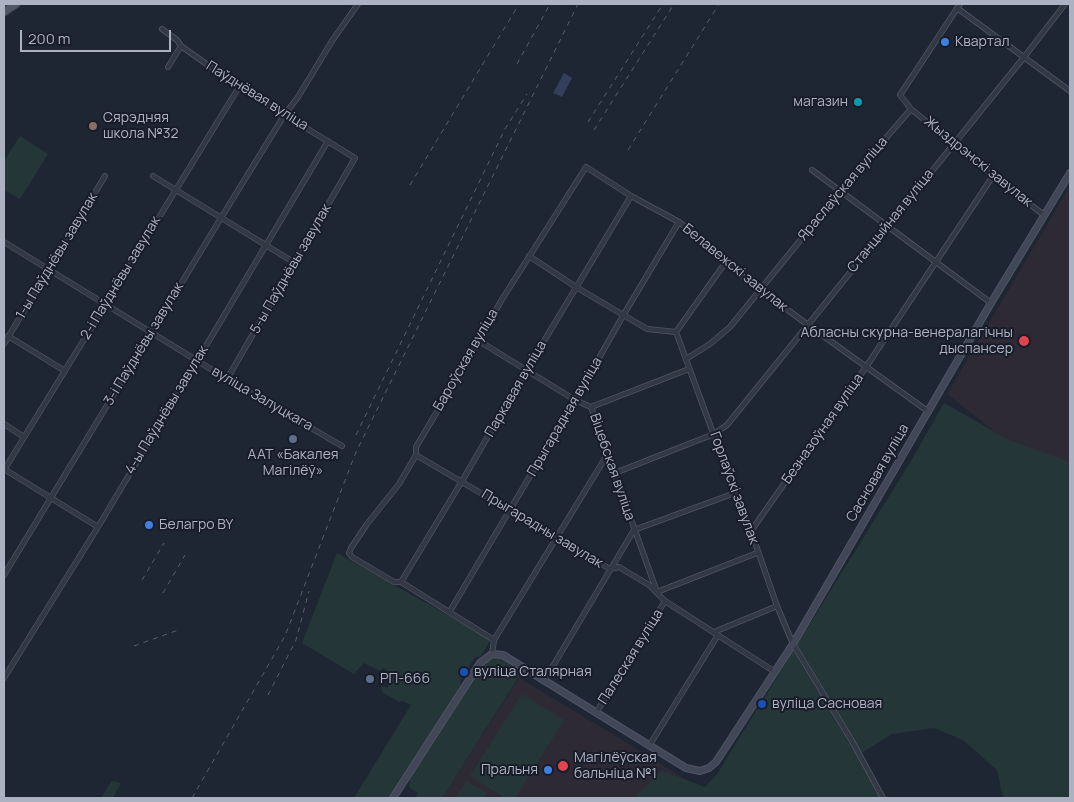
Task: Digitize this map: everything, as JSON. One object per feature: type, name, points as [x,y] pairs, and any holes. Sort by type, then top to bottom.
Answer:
[{"type":"main road","points":[[4,10],[7,4]]},
{"type":"main road","points":[[4,10],[16,4]]},
{"type":"main road","name":"Сасновая вуліца","points":[[649,746],[694,771],[709,768],[716,762],[793,644],[1070,172]]},
{"type":"main road","points":[[393,798],[480,663],[492,654],[503,655],[649,746]]},
{"type":"street","name":"3-і Паўднёвы завулак","points":[[4,575],[221,218],[358,4]]},
{"type":"street","name":"Станцыйная вуліца","points":[[615,473],[714,434],[727,425],[1065,4]]},
{"type":"street","points":[[911,109],[900,95],[959,6],[1070,91]]},
{"type":"street","name":"Паўднёвая вуліца","points":[[162,29],[177,40],[181,46],[239,87],[286,114],[355,158]]},
{"type":"street","points":[[168,67],[181,46]]},
{"type":"street","name":"2-і Паўднёвы завулак","points":[[4,470],[174,190],[239,87]]},
{"type":"street","name":"Жыздрэнскі завулак","points":[[911,109],[1044,215]]},
{"type":"street","name":"Яраслаўская вуліца","points":[[686,359],[710,344],[730,327],[841,190],[911,109]]},
{"type":"street","name":"4-ы Паўднёвы завулак","points":[[4,678],[98,526],[328,141]]},
{"type":"street","name":"5-ы Паўднёвы завулак","points":[[227,379],[355,158]]},
{"type":"street","name":"Белавежскі завулак","points":[[586,166],[631,196],[679,222],[704,242],[725,263],[928,412]]},
{"type":"street","name":"Бароўская вуліца","points":[[401,582],[394,582],[352,557],[349,553],[351,548],[366,524],[399,484],[416,454],[416,447],[501,300],[586,166]]},
{"type":"street","points":[[812,170],[992,303]]},
{"type":"street","name":"1-ы Паўднёвы завулак","points":[[4,344],[104,176]]},
{"type":"street","points":[[153,176],[295,263]]},
{"type":"street","name":"Безназоўная вуліца","points":[[751,531],[866,367],[993,176]]},
{"type":"street","name":"Паркавая вуліца","points":[[401,582],[631,196]]},
{"type":"street","name":"Прыгарадная вуліца","points":[[450,611],[679,222]]},
{"type":"street","name":"вуліца Залуцкага","points":[[4,242],[227,379],[342,446]]},
{"type":"street","points":[[529,256],[576,287],[647,329],[676,332],[725,263]]},
{"type":"street","name":"Горлаўскі завулак","points":[[676,332],[735,493],[751,531],[757,553],[793,644],[852,741],[883,798]]},
{"type":"street","points":[[8,336],[65,371]]},
{"type":"street","name":"Віцебская вуліца","points":[[479,341],[575,400],[591,407],[657,592]]},
{"type":"street","points":[[591,407],[689,369]]},
{"type":"street","points":[[4,424],[24,437]]},
{"type":"street","name":"Прыгарадны завулак","points":[[416,454],[610,569],[619,567],[657,592],[665,601]]},
{"type":"street","points":[[492,654],[494,640],[607,455]]},
{"type":"street","points":[[4,470],[98,526]]},
{"type":"street","points":[[544,681],[634,530],[735,493]]},
{"type":"street","name":"Палеская вуліца","points":[[657,592],[757,553]]},
{"type":"street","points":[[401,582],[494,640]]},
{"type":"street","points":[[665,601],[776,672]]},
{"type":"street","name":"Палеская вуліца","points":[[596,713],[665,601]]},
{"type":"street","points":[[649,746],[716,633],[777,606]]},
{"type":"shaded area","points":[[20,136],[48,154],[20,199],[4,190],[4,161]]},
{"type":"shaded area","name":"Абласны скурна-венералагічны дыспансер","points":[[1070,186],[1070,469],[1044,470],[947,394]]},
{"type":"shaded area","points":[[944,403],[1009,440],[1070,462],[1070,798],[1001,798],[1003,797],[997,770],[963,740],[934,728],[892,734],[858,755],[882,798],[634,798],[662,771],[705,787],[717,774],[911,461]]},
{"type":"shaded area","points":[[337,553],[485,636],[490,641],[480,657],[476,656],[461,679],[460,689],[389,798],[354,798],[411,705],[403,701],[399,702],[382,692],[381,687],[387,688],[394,674],[383,668],[380,671],[364,663],[354,674],[302,643]]},
{"type":"shaded area","points":[[494,658],[505,660],[522,672],[442,798],[415,798],[418,793],[409,787],[410,779],[483,665]]},
{"type":"shaded area","name":"Магілёўская бальніца №1","points":[[519,678],[614,735],[715,798],[442,798]]},
{"type":"shaded area","points":[[522,694],[564,720],[515,798],[505,798],[470,776]]},
{"type":"shaded area","points":[[466,781],[487,793],[484,798],[455,798]]},
{"type":"shaded area","points":[[111,782],[121,783],[113,798],[101,798]]},
{"type":"water","points":[[564,73],[572,78],[562,97],[553,93]]},
{"type":"railway","points":[[410,185],[519,4]]},
{"type":"railway","points":[[517,64],[550,4]]},
{"type":"railway","points":[[192,798],[285,636],[356,452],[578,4]]},
{"type":"railway","points":[[588,122],[663,4]]},
{"type":"railway","points":[[594,130],[674,4]]},
{"type":"railway","points":[[628,150],[719,4]]},
{"type":"railway","points":[[356,435],[505,129],[527,94]]},
{"type":"railway","points":[[142,580],[164,543]]},
{"type":"railway","points":[[163,593],[185,555]]},
{"type":"railway","points":[[268,695],[296,640],[309,591]]},
{"type":"railway","points":[[134,646],[181,629]]},
{"type":"place","name":"Квартал","points":[[945,42]]},
{"type":"place","name":"магазин","points":[[858,102]]},
{"type":"place","name":"Сярэдняя школа №32","points":[[93,126]]},
{"type":"place","name":"Абласны скурна-венералагічны дыспансер","points":[[1024,341]]},
{"type":"place","name":"ААТ «Бакалея Магілёў»","points":[[293,439]]},
{"type":"place","name":"Белагро BY","points":[[149,525]]},
{"type":"place","name":"вуліца Сталярная","points":[[464,672]]},
{"type":"place","name":"РП-666","points":[[370,679]]},
{"type":"place","name":"вуліца Сасновая","points":[[762,704]]},
{"type":"place","name":"Магілёўская бальніца №1","points":[[563,766]]},
{"type":"place","name":"Пральня","points":[[548,770]]}]
